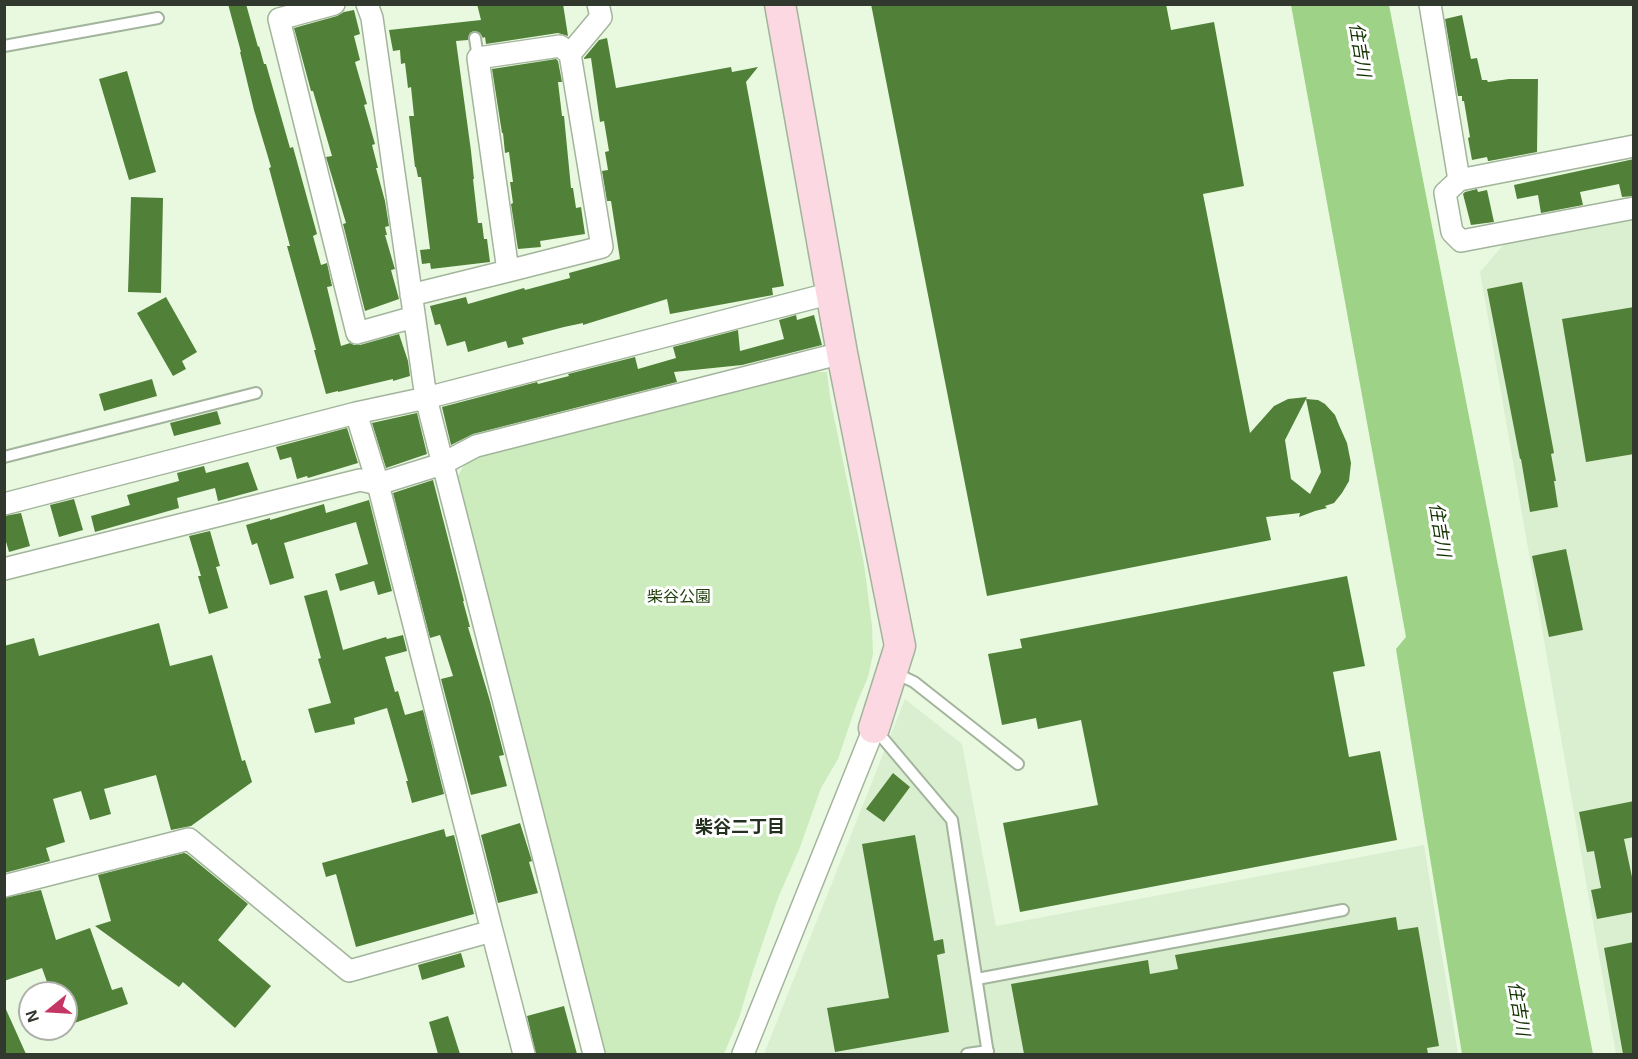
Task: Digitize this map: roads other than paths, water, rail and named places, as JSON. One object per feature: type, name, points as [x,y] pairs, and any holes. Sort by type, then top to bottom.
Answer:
[{"type":"street","points":[[334,4],[279,19],[357,333],[414,317]]},
{"type":"street","points":[[367,4],[372,18],[426,398],[594,1054]]},
{"type":"street","points":[[570,54],[601,17],[598,4]]},
{"type":"street","points":[[743,1054],[874,728],[900,646],[842,353],[780,4]]},
{"type":"street","points":[[1430,4],[1459,180]]},
{"type":"street","points":[[411,295],[508,271],[602,247],[570,54],[560,46],[477,48],[508,271]]},
{"type":"street","points":[[1634,146],[1459,180],[1445,193],[1452,232],[1461,241],[1634,208]]},
{"type":"street","points":[[4,504],[832,293]]},
{"type":"street","points":[[4,569],[360,480],[378,484],[442,464],[476,446],[842,353]]},
{"type":"street","points":[[356,413],[378,484],[524,1054]]},
{"type":"street","points":[[4,886],[189,839],[349,971],[492,931]]},
{"type":"lane","points":[[4,46],[158,18]]},
{"type":"lane","points":[[4,458],[256,393]]},
{"type":"lane","points":[[892,671],[914,682],[1018,764]]},
{"type":"lane","points":[[874,728],[952,820],[988,1053],[967,1054]]},
{"type":"lane","points":[[977,979],[1343,910]]},
{"type":"water","name":"住吉川","points":[[1291,5],[1389,5],[1593,1054],[1462,1054],[1396,649],[1406,637]]},
{"type":"district","name":"柴谷二丁目","points":[[740,828]]},
{"type":"park label","name":"柴谷公園","points":[[679,598]]}]
